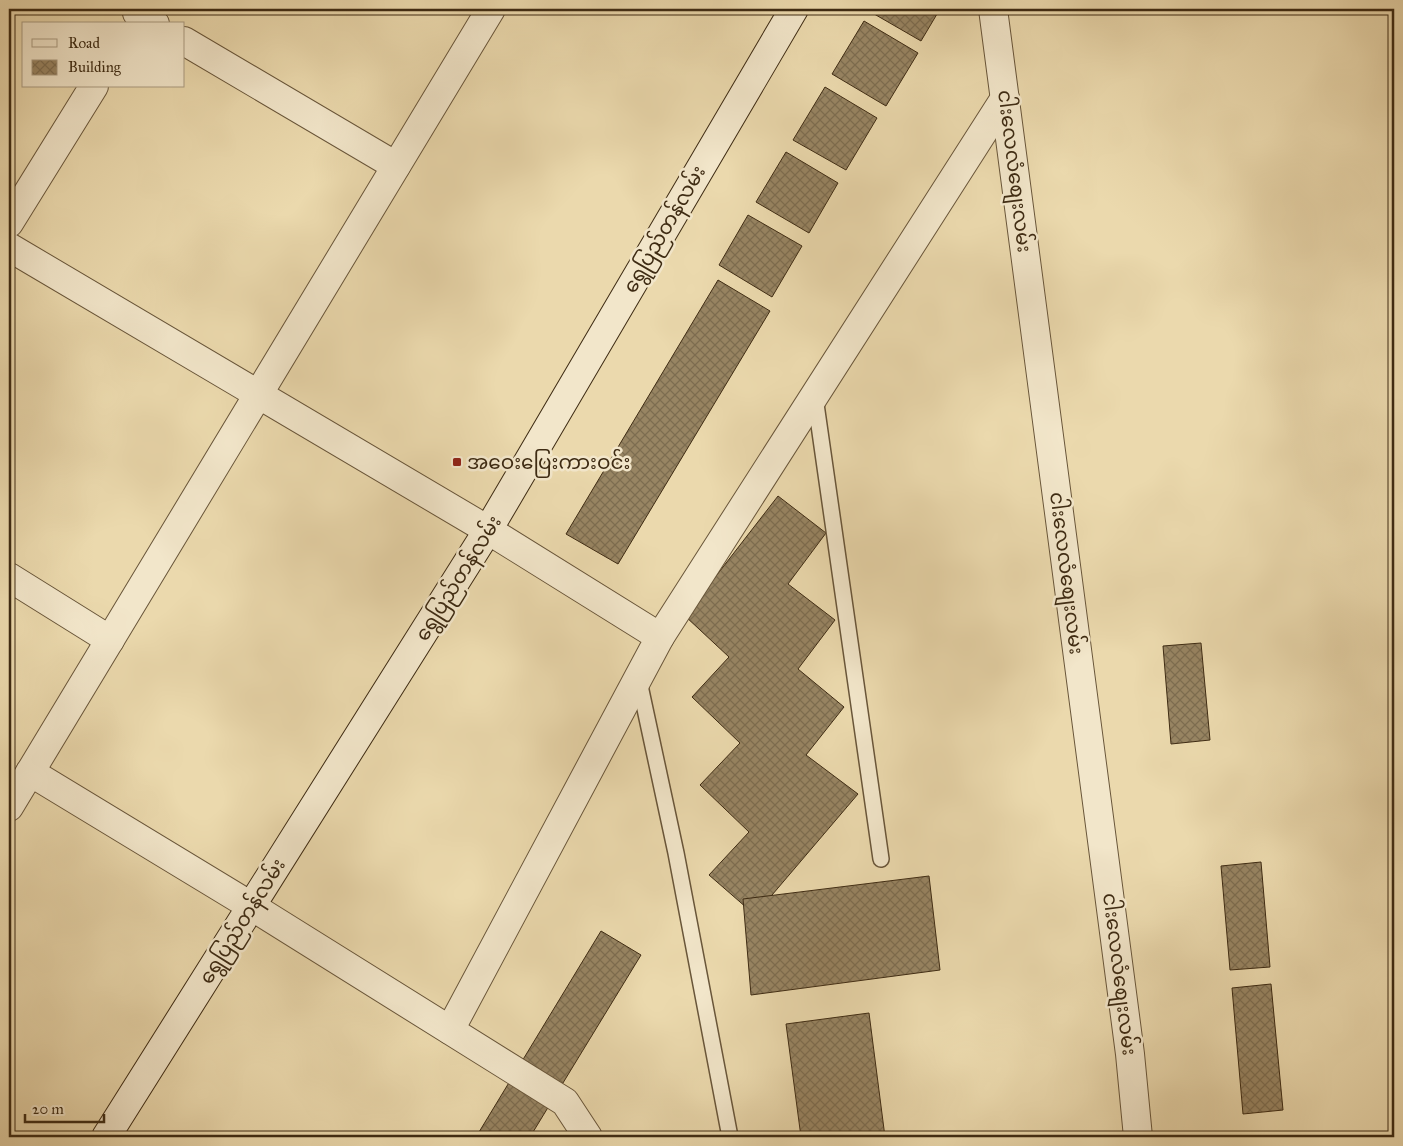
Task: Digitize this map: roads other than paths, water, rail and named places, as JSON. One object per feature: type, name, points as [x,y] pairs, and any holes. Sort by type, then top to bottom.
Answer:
[{"type":"street","points":[[9,806],[491,9]]},
{"type":"street","name":"ရွေပြည်တန်လမ်း","points":[[106,1137],[488,530],[794,9]]},
{"type":"street","name":"ငါးလေလံစျေးလမ်း","points":[[993,9],[1130,1054],[1138,1137]]},
{"type":"street","points":[[185,42],[396,166]]},
{"type":"street","points":[[9,223],[93,88]]},
{"type":"street","points":[[450,1030],[639,682],[660,637],[1005,98]]},
{"type":"street","points":[[9,247],[488,530],[660,637]]},
{"type":"street","points":[[9,577],[110,640]]},
{"type":"street","points":[[30,772],[252,906],[565,1102],[588,1137]]},
{"type":"lane","points":[[815,396],[881,859]]},
{"type":"lane","points":[[639,682],[676,853],[730,1137]]},
{"type":"place","name":"အဝေးပြေးကားဝင်း","points":[[457,462]]}]
